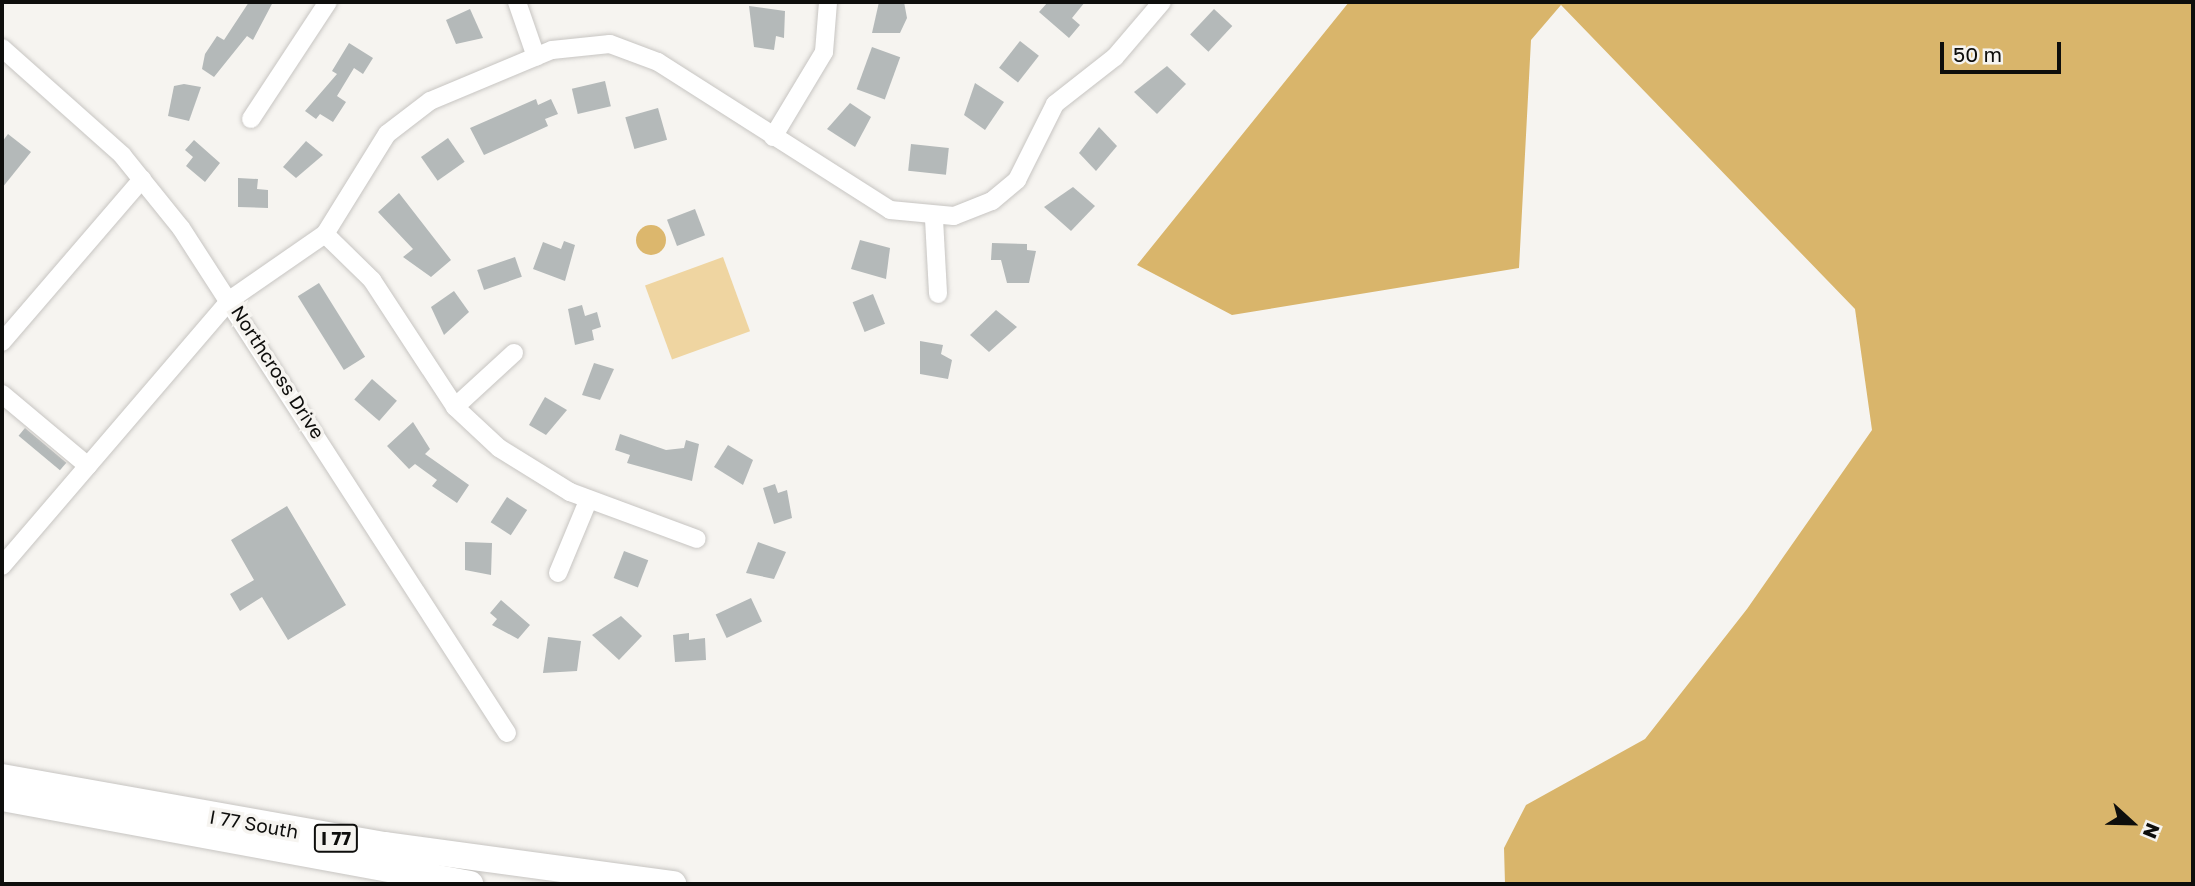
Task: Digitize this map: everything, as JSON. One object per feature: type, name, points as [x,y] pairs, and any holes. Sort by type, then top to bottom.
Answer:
[{"type":"highway","name":"I 77 South","points":[[2,777],[384,845],[673,884]]},
{"type":"highway","name":"I 77","points":[[2,798],[470,884]]},
{"type":"street","points":[[251,118],[328,2]]},
{"type":"street","points":[[517,2],[536,57]]},
{"type":"street","points":[[773,137],[824,52],[828,2]]},
{"type":"street","points":[[2,566],[231,299],[325,234],[387,134],[412,111],[536,57],[581,44],[627,48],[890,210],[934,219],[973,211],[1004,192],[1026,169],[1055,104],[1115,57],[1162,2]]},
{"type":"street","name":"Northcross Drive","points":[[2,48],[142,179],[231,299],[507,733]]},
{"type":"street","points":[[2,342],[142,179]]},
{"type":"street","points":[[934,219],[938,294]]},
{"type":"street","points":[[325,234],[372,280],[455,407],[520,463],[588,501],[697,539]]},
{"type":"street","points":[[455,407],[514,353]]},
{"type":"street","points":[[2,394],[88,466]]},
{"type":"street","points":[[558,573],[588,501]]},
{"type":"shaded area","points":[[1349,2],[2193,2],[2193,884],[1505,884],[1504,848],[1526,805],[1645,739],[1747,609],[1872,430],[1855,309],[1561,5],[1531,40],[1519,268],[1232,315],[1137,265]]},
{"type":"shaded area","points":[[651,225],[662,229],[666,240],[662,251],[651,255],[640,251],[636,240],[640,229]]},
{"type":"shaded area","points":[[723,257],[750,331],[672,360],[645,285]]},
{"type":"building","points":[[249,2],[273,2],[253,40],[247,36],[214,77],[202,69],[205,54],[217,36],[224,40]]},
{"type":"building","points":[[879,2],[904,2],[907,18],[900,33],[872,33]]},
{"type":"building","points":[[1048,2],[1085,2],[1072,18],[1080,25],[1069,38],[1039,12]]},
{"type":"building","points":[[749,6],[785,11],[784,38],[776,36],[774,50],[754,47]]},
{"type":"building","points":[[470,9],[483,38],[456,44],[446,20]]},
{"type":"building","points":[[1214,9],[1232,26],[1208,52],[1190,35]]},
{"type":"building","points":[[1020,41],[1039,56],[1018,83],[999,68]]},
{"type":"building","points":[[349,43],[373,58],[363,74],[354,68],[337,96],[346,102],[333,122],[320,114],[316,119],[305,111],[337,74],[332,71]]},
{"type":"building","points":[[872,47],[900,57],[885,100],[857,89]]},
{"type":"building","points":[[1167,66],[1186,84],[1157,114],[1134,92]]},
{"type":"building","points":[[605,81],[611,106],[578,114],[572,89]]},
{"type":"building","points":[[975,83],[1004,102],[985,130],[964,115]]},
{"type":"building","points":[[184,84],[201,87],[189,121],[168,116],[174,86]]},
{"type":"building","points":[[536,99],[538,105],[551,99],[558,114],[545,119],[548,126],[484,155],[470,128]]},
{"type":"building","points":[[850,103],[871,117],[855,147],[827,129]]},
{"type":"building","points":[[658,108],[667,140],[634,149],[625,117]]},
{"type":"building","points":[[1099,127],[1117,146],[1096,171],[1079,153]]},
{"type":"building","points":[[8,134],[31,152],[2,188],[2,142]]},
{"type":"building","points":[[448,138],[465,162],[438,181],[421,157]]},
{"type":"building","points":[[194,140],[220,163],[205,182],[186,166],[193,157],[185,150]]},
{"type":"building","points":[[306,141],[323,155],[296,178],[283,167]]},
{"type":"building","points":[[911,144],[949,148],[946,175],[908,171]]},
{"type":"building","points":[[238,178],[258,179],[257,189],[268,190],[268,208],[238,207]]},
{"type":"building","points":[[1073,187],[1095,206],[1071,231],[1044,207]]},
{"type":"building","points":[[399,193],[451,260],[431,277],[403,257],[413,249],[378,212]]},
{"type":"building","points":[[695,209],[705,235],[677,246],[667,220]]},
{"type":"building","points":[[860,240],[890,248],[886,279],[851,269]]},
{"type":"building","points":[[564,241],[575,245],[565,281],[533,269],[543,242],[561,249]]},
{"type":"building","points":[[992,243],[1027,244],[1027,250],[1036,251],[1029,283],[1007,283],[1001,260],[991,260]]},
{"type":"building","points":[[515,257],[522,277],[484,290],[477,270]]},
{"type":"building","points":[[319,283],[365,357],[344,370],[298,296]]},
{"type":"building","points":[[454,291],[469,312],[444,335],[431,307]]},
{"type":"building","points":[[873,294],[885,324],[865,332],[853,302]]},
{"type":"building","points":[[582,305],[585,316],[597,312],[601,327],[592,330],[594,340],[575,345],[568,309]]},
{"type":"building","points":[[996,310],[1017,327],[989,352],[970,335]]},
{"type":"building","points":[[920,341],[943,345],[941,354],[952,360],[948,379],[920,374]]},
{"type":"building","points":[[594,363],[614,369],[600,400],[582,395]]},
{"type":"building","points":[[372,379],[397,401],[379,421],[354,399]]},
{"type":"building","points":[[545,397],[567,410],[546,435],[529,425]]},
{"type":"building","points":[[413,422],[430,449],[425,454],[469,485],[457,503],[432,486],[437,480],[415,464],[409,469],[387,446]]},
{"type":"building","points":[[25,428],[66,463],[60,470],[19,436]]},
{"type":"building","points":[[620,434],[666,450],[684,448],[686,440],[699,444],[692,481],[627,463],[630,455],[615,450]]},
{"type":"building","points":[[728,445],[753,460],[743,485],[714,467]]},
{"type":"building","points":[[775,484],[778,493],[787,490],[792,518],[774,524],[763,488]]},
{"type":"building","points":[[507,497],[527,510],[511,535],[491,522]]},
{"type":"building","points":[[287,506],[346,605],[288,640],[262,597],[240,611],[230,594],[254,580],[231,540]]},
{"type":"building","points":[[465,542],[492,543],[491,575],[465,570]]},
{"type":"building","points":[[758,542],[786,552],[774,579],[746,573]]},
{"type":"building","points":[[624,551],[648,560],[638,587],[614,578]]},
{"type":"building","points":[[751,598],[762,622],[727,638],[716,614]]},
{"type":"building","points":[[501,600],[530,625],[518,639],[492,625],[497,619],[490,613]]},
{"type":"building","points":[[621,616],[642,636],[619,660],[592,635]]},
{"type":"building","points":[[689,633],[689,640],[705,638],[706,660],[675,662],[673,635]]},
{"type":"building","points":[[548,637],[581,641],[577,671],[543,673]]}]
